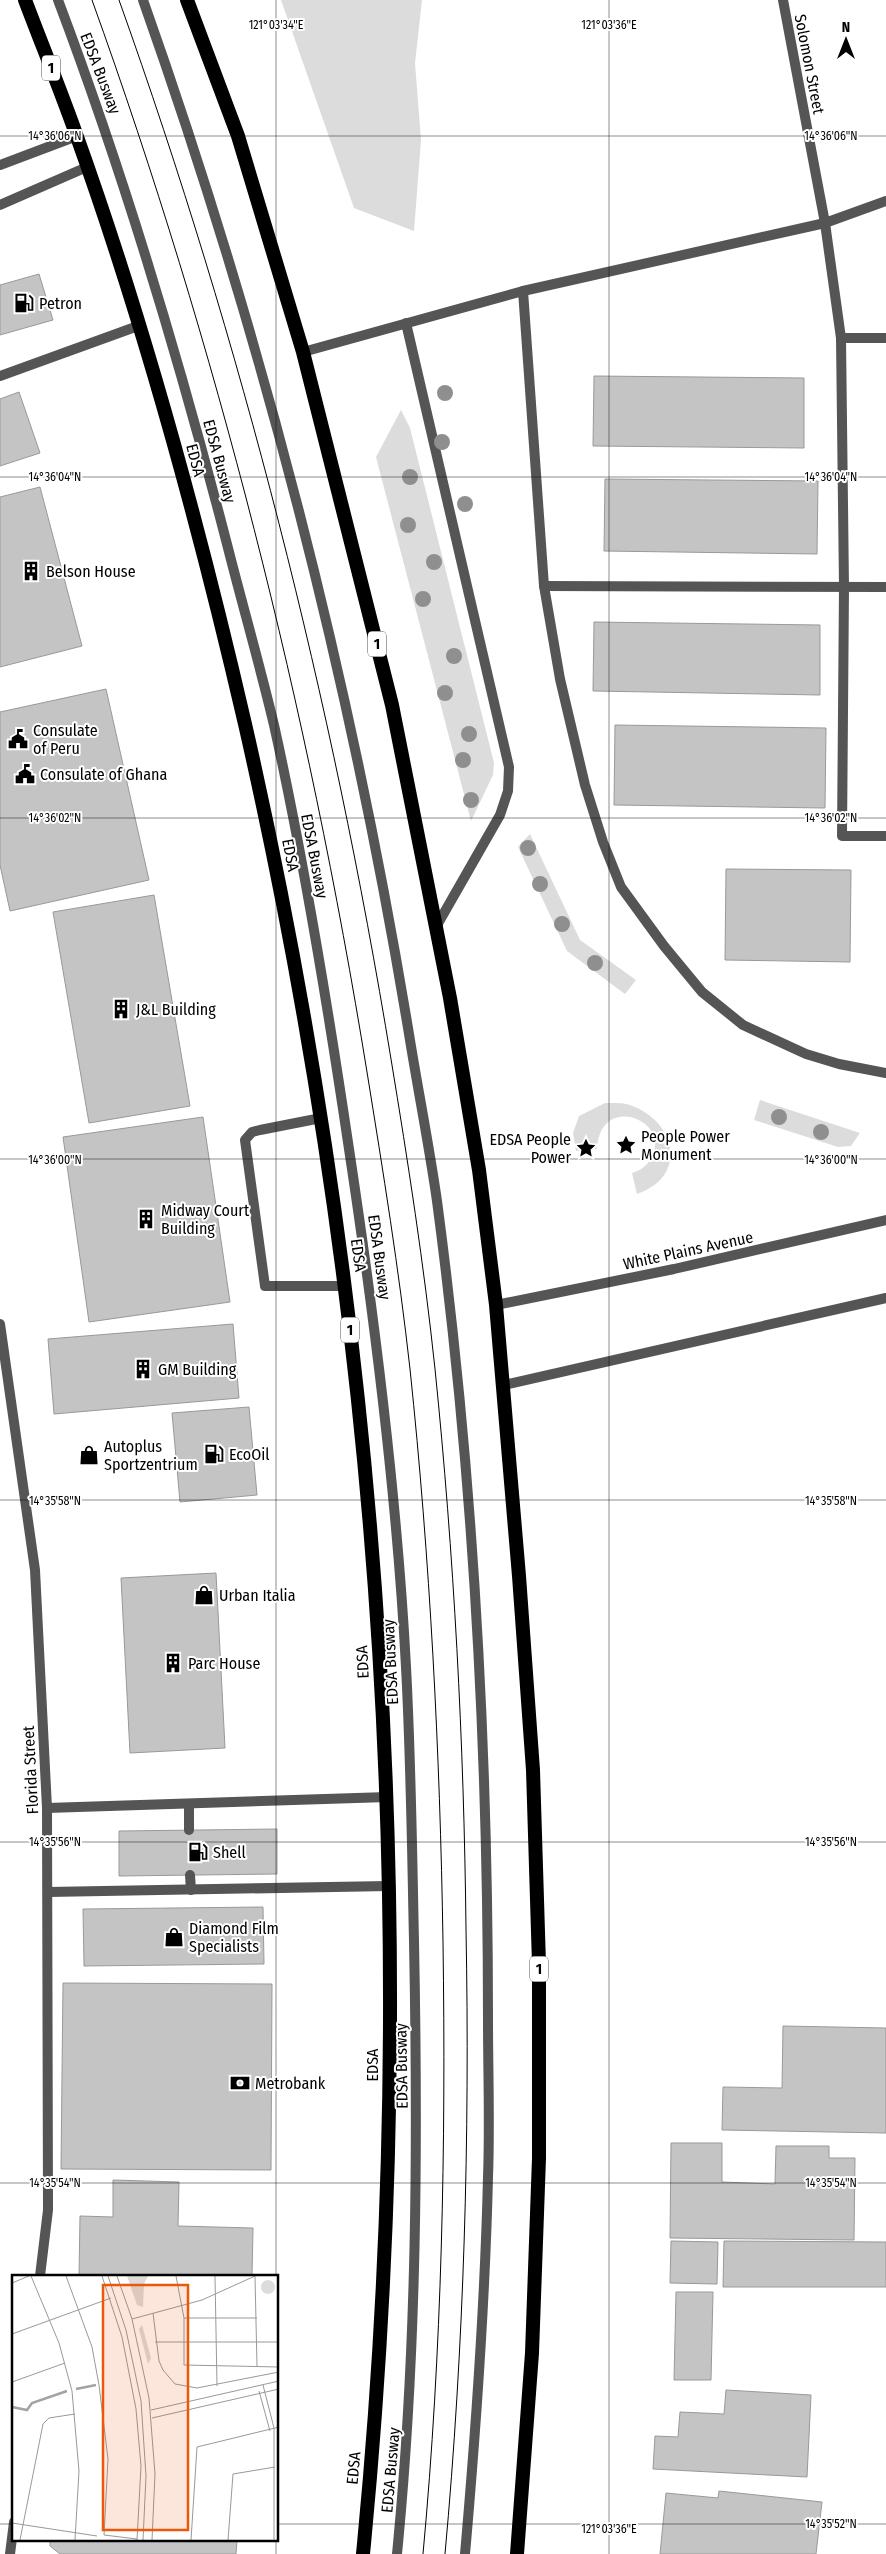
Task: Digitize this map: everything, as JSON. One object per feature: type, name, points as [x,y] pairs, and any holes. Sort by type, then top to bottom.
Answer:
[{"type":"highway","name":"EDSA","points":[[25,0],[77,136],[138,326],[171,434],[226,643],[275,866],[322,1118],[345,1286],[370,1519],[388,1797],[390,2076],[384,2265],[372,2455],[363,2554]]},
{"type":"highway","name":"1","points":[[187,0],[238,136],[303,352],[392,705],[450,998],[477,1161],[496,1305],[504,1385],[533,1770],[539,1964],[539,2158],[533,2333],[518,2554]]},
{"type":"street","name":"EDSA Busway","points":[[58,0],[105,126],[160,298],[273,722],[321,962],[360,1220],[394,1501],[406,1667],[412,1837],[417,2178],[414,2320],[406,2468],[397,2554]]},
{"type":"street","points":[[143,0],[180,104],[237,286],[285,456],[347,705],[394,947],[436,1199],[467,1493],[480,1662],[487,1837],[488,2176],[473,2460],[465,2554]]},
{"type":"street","name":"Solomon Street","points":[[783,0],[825,223],[841,338],[844,587],[842,836],[886,836]]},
{"type":"street","points":[[0,165],[77,136]]},
{"type":"street","points":[[0,205],[87,167]]},
{"type":"street","points":[[303,352],[523,291],[825,223],[886,201]]},
{"type":"street","points":[[523,291],[544,586],[560,679],[585,785],[603,842],[620,886],[664,946],[702,992],[743,1025],[806,1054],[839,1064],[886,1073]]},
{"type":"street","points":[[406,323],[509,767],[508,791],[500,815],[436,927]]},
{"type":"street","points":[[0,376],[138,326]]},
{"type":"street","points":[[841,338],[886,338]]},
{"type":"street","points":[[544,586],[886,587]]},
{"type":"street","points":[[322,1118],[252,1132],[245,1140],[265,1286],[345,1286]]},
{"type":"street","name":"White Plains Avenue","points":[[496,1305],[664,1271],[886,1220]]},
{"type":"street","points":[[504,1385],[886,1298]]},
{"type":"street","name":"Florida Street","points":[[0,1324],[35,1570],[47,1808],[48,2210],[40,2275]]},
{"type":"street","points":[[47,1808],[388,1797]]},
{"type":"street","points":[[189,1804],[189,1830]]},
{"type":"street","points":[[190,1875],[190,1890]]},
{"type":"street","points":[[48,1892],[389,1886]]},
{"type":"street","points":[[10,2554],[12,2538]]},
{"type":"shaded area","points":[[281,0],[422,0],[415,63],[421,140],[414,231],[354,208]]},
{"type":"shaded area","points":[[401,410],[410,428],[494,763],[493,775],[471,821],[376,457]]},
{"type":"shaded area","points":[[530,834],[580,940],[636,980],[625,994],[567,951],[518,847]]},
{"type":"shaded area","points":[[760,1100],[860,1133],[851,1146],[838,1147],[754,1120]]},
{"type":"shaded area","points":[[605,1103],[632,1105],[649,1115],[660,1126],[667,1138],[671,1151],[669,1164],[664,1176],[653,1186],[637,1194],[632,1173],[647,1165],[652,1156],[655,1143],[652,1132],[644,1123],[633,1118],[621,1117],[610,1121],[601,1131],[597,1149],[576,1151],[573,1133],[579,1116]]},
{"type":"building","name":"Petron","points":[[39,274],[53,320],[0,335],[0,285]]},
{"type":"building","points":[[594,376],[804,378],[804,448],[593,446]]},
{"type":"building","points":[[19,392],[40,453],[0,466],[0,399]]},
{"type":"building","points":[[605,479],[818,481],[817,554],[604,551]]},
{"type":"building","name":"Belson House","points":[[40,487],[82,646],[0,667],[0,497]]},
{"type":"building","points":[[594,622],[820,625],[820,695],[593,691]]},
{"type":"building","points":[[106,689],[149,880],[10,911],[0,865],[0,712]]},
{"type":"building","points":[[615,725],[826,728],[825,808],[614,805]]},
{"type":"building","points":[[726,869],[851,870],[850,962],[725,960]]},
{"type":"building","name":"J&L Building","points":[[154,895],[190,1106],[89,1123],[53,912]]},
{"type":"building","name":"Midway Court Building","points":[[203,1117],[230,1302],[89,1322],[63,1137]]},
{"type":"building","name":"GM Building","points":[[233,1324],[239,1398],[54,1414],[48,1339]]},
{"type":"building","name":"EcoOil","points":[[249,1407],[257,1495],[180,1502],[172,1413]]},
{"type":"building","name":"Parc House","points":[[216,1573],[225,1748],[130,1753],[121,1578]]},
{"type":"building","name":"Shell","points":[[277,1829],[277,1874],[119,1876],[119,1831]]},
{"type":"building","name":"Diamond Film Specialists","points":[[263,1907],[264,1964],[84,1966],[83,1909]]},
{"type":"building","points":[[63,1983],[272,1984],[271,2170],[61,2169]]},
{"type":"building","points":[[783,2026],[886,2028],[886,2133],[722,2130],[723,2087],[782,2088]]},
{"type":"building","points":[[671,2143],[722,2143],[722,2182],[775,2184],[776,2146],[829,2146],[829,2158],[855,2158],[854,2240],[670,2238]]},
{"type":"building","points":[[113,2180],[179,2182],[178,2226],[253,2228],[252,2275],[79,2275],[80,2216],[113,2217]]},
{"type":"building","points":[[671,2241],[718,2242],[717,2284],[670,2283]]},
{"type":"building","points":[[724,2241],[886,2242],[886,2287],[723,2287]]},
{"type":"building","points":[[676,2292],[713,2292],[711,2380],[674,2380]]},
{"type":"building","points":[[726,2390],[811,2395],[807,2477],[653,2469],[655,2436],[678,2437],[680,2412],[724,2414]]},
{"type":"building","points":[[719,2491],[822,2502],[816,2554],[660,2554],[666,2493],[718,2498]]},
{"type":"building","points":[[50,2542],[237,2542],[236,2554],[60,2554],[50,2546]]},
{"type":"tram line","points":[[92,0],[137,131],[179,263],[218,396],[287,664],[317,800],[343,936],[373,1109],[401,1295],[417,1440],[433,1655],[443,1942],[444,2095],[441,2248],[435,2401],[423,2554]]},
{"type":"tram line","points":[[119,0],[164,130],[244,391],[311,656],[341,790],[367,924],[404,1136],[426,1291],[442,1439],[453,1579],[465,1859],[467,2086],[464,2242],[457,2398],[445,2554]]},
{"type":"place","name":"Petron","points":[[24,303]]},
{"type":"place","name":"Belson House","points":[[31,571]]},
{"type":"place","name":"Consulate of Peru","points":[[18,739]]},
{"type":"place","name":"Consulate of Ghana","points":[[25,774]]},
{"type":"place","name":"J&L Building","points":[[121,1009]]},
{"type":"place","name":"People Power Monument","points":[[626,1145]]},
{"type":"place","name":"EDSA People Power","points":[[586,1148]]},
{"type":"place","name":"Midway Court Building","points":[[146,1219]]},
{"type":"place","name":"GM Building","points":[[143,1369]]},
{"type":"place","name":"EcoOil","points":[[214,1454]]},
{"type":"place","name":"Autoplus Sportzentrium","points":[[89,1455]]},
{"type":"place","name":"Urban Italia","points":[[204,1595]]},
{"type":"place","name":"Parc House","points":[[173,1663]]},
{"type":"place","name":"Shell","points":[[198,1852]]},
{"type":"place","name":"Diamond Film Specialists","points":[[174,1937]]},
{"type":"place","name":"Metrobank","points":[[240,2083]]}]
